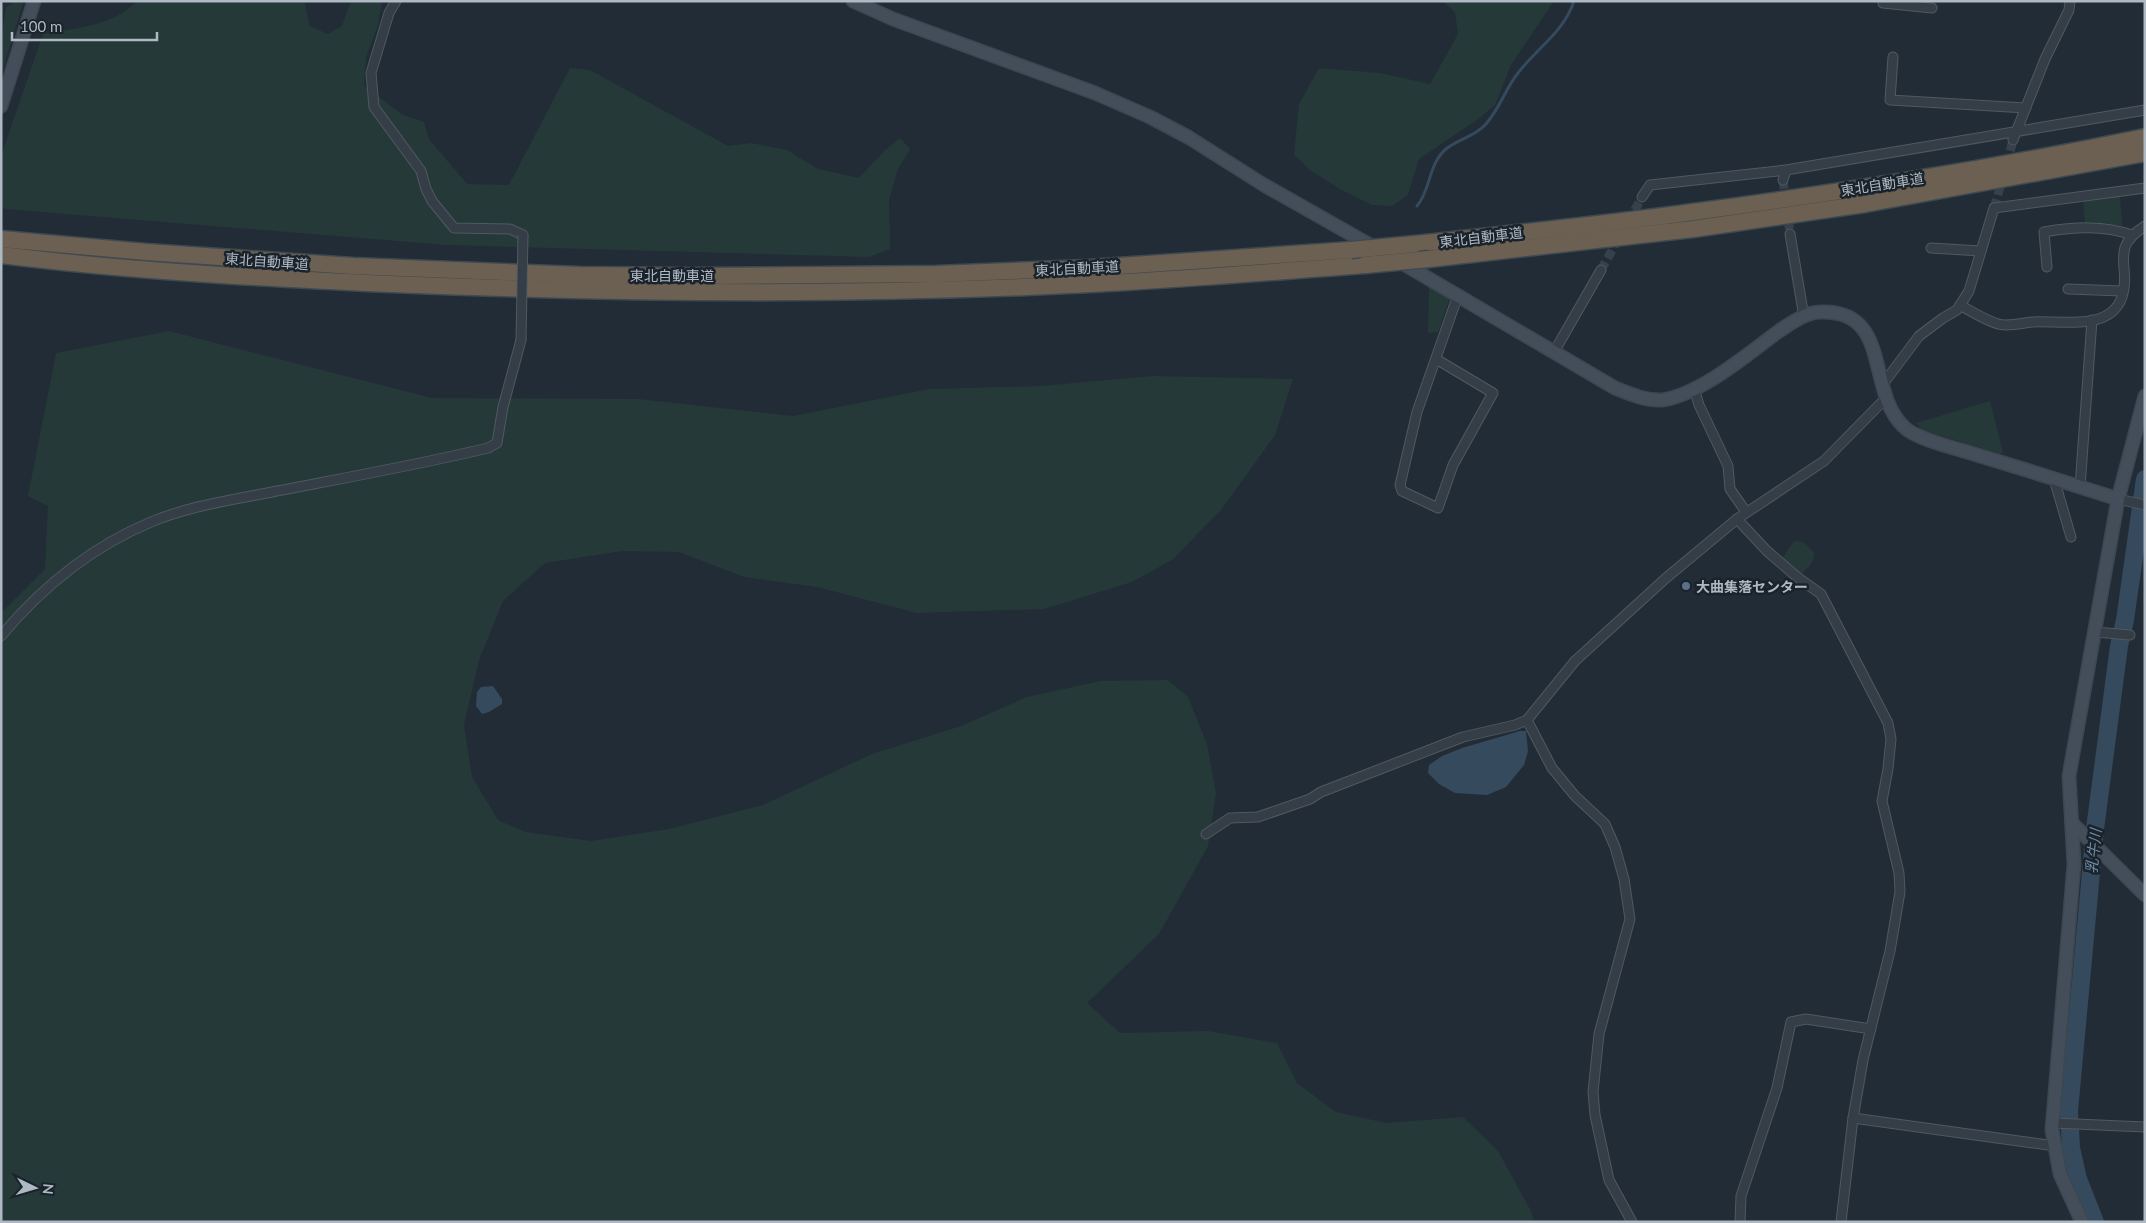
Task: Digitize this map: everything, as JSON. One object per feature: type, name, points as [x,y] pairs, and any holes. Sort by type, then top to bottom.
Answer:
[{"type":"highway","name":"東北自動車道","points":[[1,239],[146,252],[353,266],[561,274],[680,276],[984,272],[1149,264],[1351,250],[1692,212],[1862,188],[2145,137]]},
{"type":"highway","name":"東北自動車道","points":[[1,255],[154,269],[352,282],[511,288],[690,292],[937,290],[1089,284],[1430,259],[1693,228],[1865,204],[2145,153]]},
{"type":"street","points":[[1,106],[34,1]]},
{"type":"street","points":[[1,636],[45,588],[66,572],[105,546],[151,522],[184,511],[488,448],[497,443],[503,407],[520,340],[523,236],[510,229],[454,228],[432,201],[426,189],[421,171],[374,106],[371,73],[389,13],[396,1]]},
{"type":"street","points":[[853,1],[893,18],[1095,93],[1150,117],[1615,388],[1640,398],[1662,400],[1694,388],[1738,362],[1786,327],[1804,317],[1818,312],[1843,314],[1856,320],[1866,331],[1886,398],[1893,413],[1903,427],[1915,434],[2054,479],[2145,505]]},
{"type":"street","points":[[1883,1],[1883,3],[1932,8]]},
{"type":"street","points":[[2014,140],[2045,58],[2069,10],[2070,1]]},
{"type":"street","points":[[1893,57],[1890,100],[2026,108]]},
{"type":"street","points":[[1642,197],[1650,185],[1786,170],[2145,110]]},
{"type":"street","points":[[1783,180],[1786,170]]},
{"type":"street","points":[[1883,384],[1919,336],[1957,310],[1969,291],[1994,208],[2145,188]]},
{"type":"street","points":[[1960,305],[2000,325],[2083,322],[2104,317],[2116,307],[2122,296],[2124,247],[2132,235],[2145,226]]},
{"type":"street","points":[[2047,267],[2044,232],[2095,227],[2116,229],[2132,235]]},
{"type":"street","points":[[1790,234],[1804,317]]},
{"type":"street","points":[[1931,248],[1981,251]]},
{"type":"street","points":[[1554,352],[1601,270]]},
{"type":"street","points":[[2068,289],[2122,290]]},
{"type":"street","points":[[1436,359],[1492,393],[1453,465],[1438,508],[1402,491],[1400,485],[1417,412],[1458,295]]},
{"type":"street","points":[[2080,487],[2092,320]]},
{"type":"street","points":[[1694,388],[1699,405],[1728,466],[1730,489],[1746,512]]},
{"type":"street","points":[[2082,1222],[2060,1174],[2053,1123],[2074,864],[2070,776],[2101,632],[2123,500],[2145,396]]},
{"type":"street","points":[[1206,834],[1230,818],[1258,817],[1310,799],[1321,792],[1463,737],[1515,725],[1526,720],[1575,661],[1666,578],[1746,512],[1824,461],[1886,398]]},
{"type":"street","points":[[2054,479],[2071,537]]},
{"type":"street","points":[[1737,519],[1767,551],[1797,577],[1821,594],[1888,723],[1891,740],[1882,801],[1899,873],[1900,892],[1890,951],[1863,1060],[1853,1118],[1841,1222]]},
{"type":"street","points":[[2101,632],[2130,635]]},
{"type":"street","points":[[1526,720],[1552,768],[1575,796],[1605,824],[1618,855],[1624,879],[1630,919],[1599,1034],[1593,1092],[1595,1115],[1610,1180],[1632,1222]]},
{"type":"street","points":[[2072,823],[2145,895]]},
{"type":"street","points":[[1740,1222],[1740,1196],[1777,1088],[1791,1022],[1806,1019],[1871,1029]]},
{"type":"street","points":[[1853,1118],[2055,1146]]},
{"type":"street","points":[[2053,1123],[2081,1126],[2145,1127]]},
{"type":"green space","points":[[16,1],[23,3],[1,76],[1,39],[6,7]]},
{"type":"green space","points":[[137,1],[304,1],[310,26],[328,34],[342,26],[351,1],[382,1],[378,26],[366,57],[364,86],[403,115],[424,122],[429,139],[467,184],[509,185],[570,68],[590,70],[728,146],[751,143],[787,150],[818,169],[859,178],[884,151],[900,138],[910,149],[898,169],[889,200],[890,249],[869,257],[445,245],[5,209],[1,205],[1,156],[43,34],[81,28],[106,21],[128,9]]},
{"type":"green space","points":[[1442,1],[1554,1],[1511,65],[1495,105],[1477,120],[1419,159],[1408,195],[1392,206],[1372,205],[1340,189],[1308,169],[1294,154],[1299,104],[1319,68],[1380,73],[1430,84],[1458,34],[1455,12]]},
{"type":"green space","points":[[2120,195],[2122,226],[2085,223],[2083,201]]},
{"type":"green space","points":[[1429,286],[1450,297],[1438,332],[1428,333]]},
{"type":"green space","points":[[169,331],[432,398],[638,399],[793,416],[929,389],[1041,386],[1153,376],[1293,379],[1275,435],[1221,510],[1172,560],[1132,582],[1044,609],[917,613],[817,587],[744,577],[679,552],[622,551],[545,563],[503,601],[479,660],[464,725],[472,777],[498,820],[525,832],[591,841],[669,829],[763,805],[872,754],[961,726],[1027,697],[1101,681],[1168,680],[1188,697],[1207,744],[1216,793],[1208,846],[1159,934],[1087,1003],[1120,1033],[1208,1031],[1277,1043],[1297,1083],[1336,1112],[1386,1123],[1463,1117],[1498,1151],[1531,1211],[1534,1222],[1,1222],[1,613],[45,569],[48,506],[28,496],[56,353]]},
{"type":"green space","points":[[1990,401],[2003,452],[2000,454],[1922,430],[1916,423]]},
{"type":"green space","points":[[1794,541],[1803,542],[1814,552],[1812,562],[1800,576],[1781,560]]},
{"type":"water","points":[[493,686],[502,699],[502,704],[482,714],[476,706],[477,692],[481,687]]},
{"type":"water","points":[[1520,731],[1526,731],[1528,751],[1524,765],[1506,787],[1487,795],[1455,793],[1439,784],[1428,773],[1429,765],[1442,756],[1462,748]]},
{"type":"waterway","points":[[1417,206],[1422,200],[1440,155],[1446,149],[1485,125],[1518,73],[1564,22],[1574,1]]},
{"type":"waterway","name":"乳牛川","points":[[2095,1222],[2078,1179],[2071,1148],[2069,1111],[2095,829],[2119,646],[2125,620],[2145,479]]},
{"type":"tunnel","points":[[2007,164],[2013,140]]},
{"type":"tunnel","points":[[1994,208],[2003,177]]},
{"type":"tunnel","points":[[1783,180],[1790,234]]},
{"type":"tunnel","points":[[1628,222],[1642,197]]},
{"type":"tunnel","points":[[1601,270],[1620,236]]},
{"type":"place","name":"大曲集落センター","points":[[1686,586]]}]
